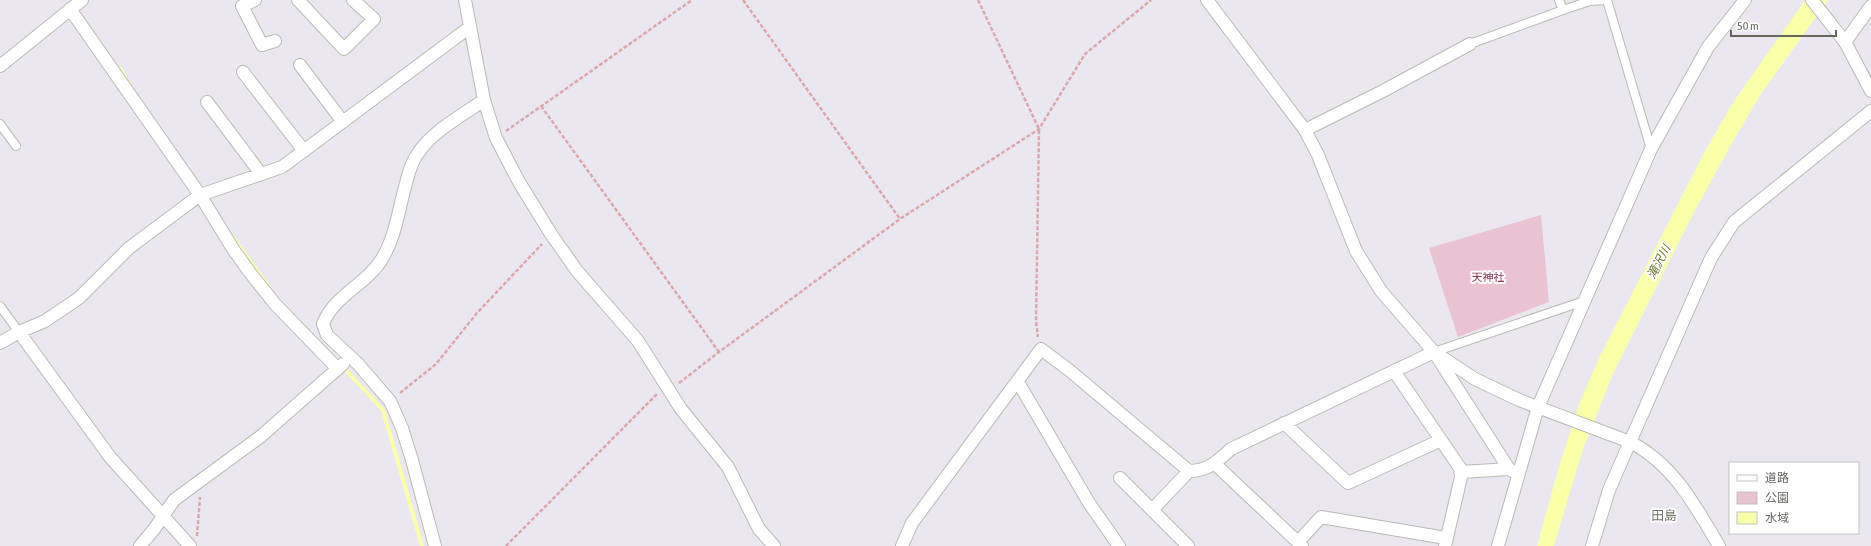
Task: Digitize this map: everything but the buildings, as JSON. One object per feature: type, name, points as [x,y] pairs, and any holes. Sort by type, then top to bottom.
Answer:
[{"type":"street","points":[[255,0],[242,6],[262,45],[275,41]]},
{"type":"street","points":[[298,0],[344,49],[374,19],[353,0]]},
{"type":"street","points":[[465,0],[484,100],[496,138],[519,182],[551,234],[577,270],[638,341],[681,409],[728,467],[759,529],[774,546]]},
{"type":"street","points":[[1207,0],[1304,130],[1318,155],[1356,251],[1381,291],[1434,352],[1513,472]]},
{"type":"street","points":[[1498,546],[1513,472],[1542,409],[1584,301],[1651,148],[1708,47],[1744,0]]},
{"type":"street","points":[[1812,0],[1845,42],[1871,90]]},
{"type":"street","points":[[0,66],[77,4],[204,194],[233,249],[275,304],[390,401],[402,428],[412,460],[435,546]]},
{"type":"street","points":[[1845,42],[1871,6]]},
{"type":"street","points":[[0,343],[19,332],[45,321],[79,298],[129,248],[204,194],[282,167],[470,27]]},
{"type":"street","points":[[1304,130],[1383,91],[1470,44]]},
{"type":"street","points":[[300,65],[343,122]]},
{"type":"street","points":[[243,72],[304,151]]},
{"type":"street","points":[[344,363],[327,335],[323,324],[327,313],[334,305],[365,279],[381,260],[390,239],[412,163],[422,148],[436,134],[484,100]]},
{"type":"street","points":[[206,102],[261,174]]},
{"type":"street","points":[[1592,546],[1609,490],[1630,442],[1711,258],[1734,222],[1871,111]]},
{"type":"street","points":[[19,332],[110,457],[162,516],[193,542]]},
{"type":"street","points":[[902,546],[912,523],[1041,349],[1069,370],[1189,471],[1200,471],[1215,464],[1231,449],[1434,352]]},
{"type":"street","points":[[1434,352],[1475,379],[1519,400],[1618,437],[1646,451],[1671,473],[1697,508],[1719,546]]},
{"type":"street","points":[[140,546],[155,528],[174,500],[260,437],[344,363]]},
{"type":"street","points":[[1215,464],[1300,544],[1321,517],[1445,542],[1462,476],[1460,468],[1394,371]]},
{"type":"street","points":[[1018,382],[1089,504],[1119,546]]},
{"type":"street","points":[[1284,423],[1348,483],[1441,440]]},
{"type":"street","points":[[1152,510],[1189,471]]},
{"type":"street","points":[[1461,472],[1513,472]]},
{"type":"street","points":[[1120,478],[1188,546]]},
{"type":"lane","points":[[1559,0],[1563,10]]},
{"type":"lane","points":[[1470,44],[1590,1],[1606,0],[1651,148]]},
{"type":"lane","points":[[0,124],[16,146]]},
{"type":"lane","points":[[1434,352],[1584,301]]},
{"type":"lane","points":[[0,306],[19,332]]},
{"type":"path","points":[[496,138],[692,0]]},
{"type":"path","points":[[743,0],[900,219]]},
{"type":"path","points":[[978,0],[1040,128],[1036,322],[1041,349]]},
{"type":"path","points":[[506,546],[668,387],[719,352],[900,219],[1040,128],[1085,54],[1150,0]]},
{"type":"path","points":[[541,106],[719,352]]},
{"type":"path","points":[[390,401],[436,364],[477,313],[551,234]]},
{"type":"path","points":[[193,542],[202,479]]},
{"type":"green space","name":"天神社","points":[[1541,215],[1549,302],[1458,337],[1429,248]]},
{"type":"water","name":"滝沢川","points":[[1805,0],[1828,0],[1761,94],[1691,218],[1613,374],[1582,452],[1554,546],[1537,546],[1558,470],[1580,401],[1600,356],[1705,151],[1732,104]]},
{"type":"waterway","points":[[120,69],[129,84]]},
{"type":"waterway","points":[[231,235],[268,286]]},
{"type":"waterway","points":[[342,366],[383,410],[422,546]]},
{"type":"district","name":"田島","points":[[1664,515]]}]
